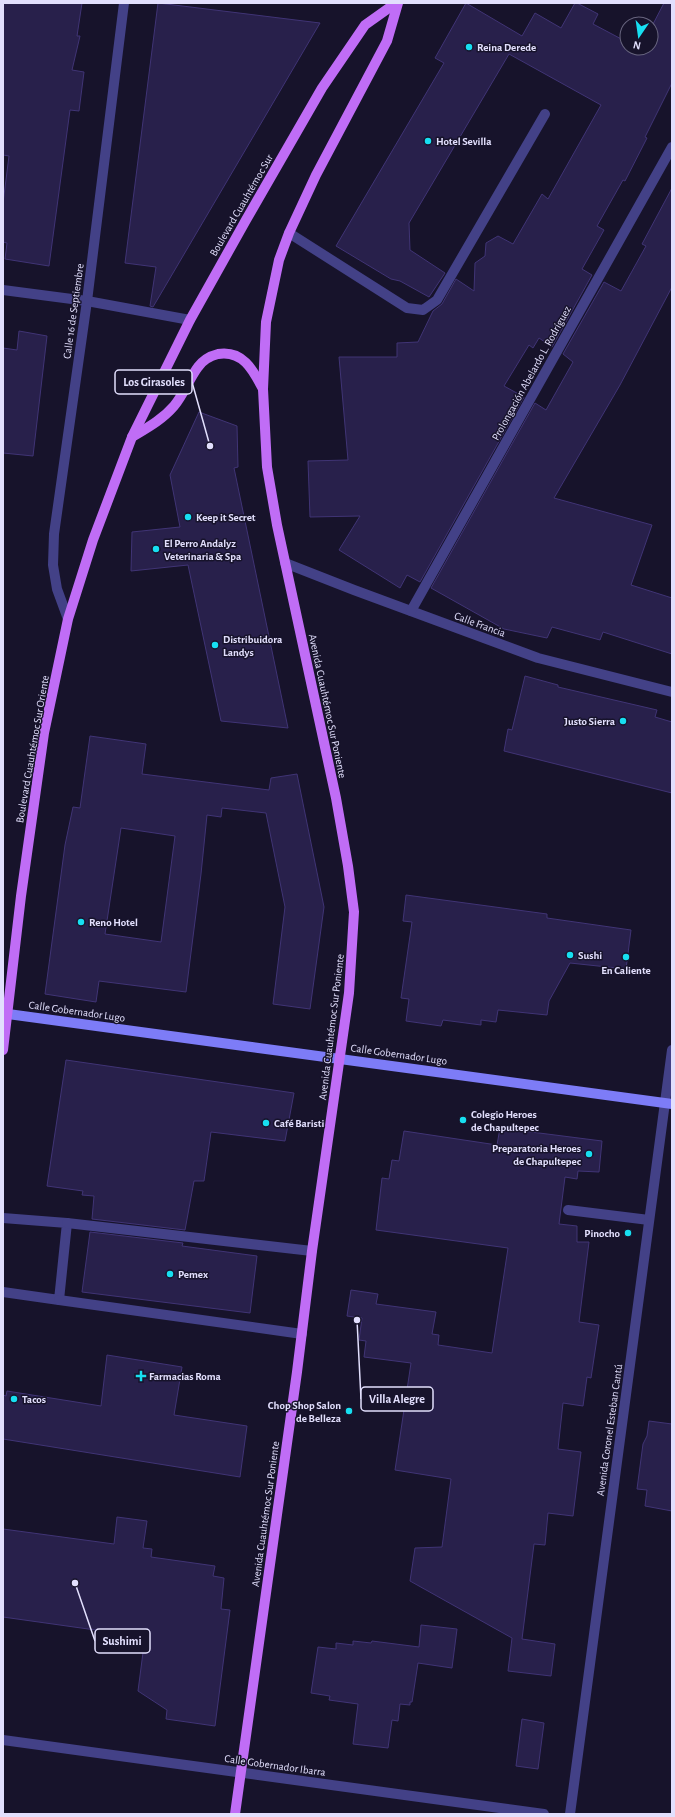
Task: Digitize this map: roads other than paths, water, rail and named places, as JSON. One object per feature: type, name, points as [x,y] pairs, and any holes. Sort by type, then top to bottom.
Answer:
[{"type":"main road","name":"Boulevard Cuauhtémoc Sur","points":[[263,389],[267,315],[279,260],[289,233],[316,175],[387,41],[397,3]]},
{"type":"main road","name":"Boulevard Cuauhtémoc Sur","points":[[132,437],[190,320],[322,88],[365,25],[397,3]]},
{"type":"main road","points":[[132,437],[162,419],[174,406],[198,366],[210,356],[227,353],[243,359],[253,371],[263,389]]},
{"type":"main road","name":"Avenida Cuauhtémoc Sur Poniente","points":[[235,1814],[275,1532],[312,1250],[341,1059],[349,993],[354,912],[348,866],[336,798],[285,563],[268,467],[263,389]]},
{"type":"main road","name":"Boulevard Cuauhtémoc Sur Oriente","points":[[3,1050],[5,1013],[44,733],[68,619],[93,540],[132,437]]},
{"type":"main road","name":"Calle Gobernador Lugo","points":[[5,1013],[668,1103]]},
{"type":"street","name":"Calle 16 de Septiembre","points":[[68,619],[57,589],[53,565],[54,534],[87,301],[124,3]]},
{"type":"street","points":[[289,233],[407,308],[424,310],[437,300],[546,114]]},
{"type":"street","name":"Prolongación Abelardo L. Rodríguez","points":[[411,611],[672,146]]},
{"type":"street","points":[[3,290],[87,301],[190,320]]},
{"type":"street","name":"Calle Francia","points":[[285,563],[538,658],[672,692]]},
{"type":"street","name":"Avenida Coronel Esteban Cantú","points":[[570,1814],[649,1220],[668,1103],[672,1050]]},
{"type":"street","points":[[568,1210],[649,1220]]},
{"type":"street","points":[[3,1218],[67,1223],[312,1250]]},
{"type":"street","points":[[59,1300],[67,1223]]},
{"type":"street","points":[[3,1292],[302,1334]]},
{"type":"street","name":"Calle Gobernador Ibarra","points":[[3,1740],[544,1814]]},
{"type":"place","name":"Reina Derede","points":[[469,47]]},
{"type":"place","name":"Hotel Sevilla","points":[[428,141]]},
{"type":"place","name":"Los Girasoles","points":[[210,446]]},
{"type":"place","name":"Keep it Secret","points":[[188,517]]},
{"type":"place","name":"El Perro Andalyz Veterinaria & Spa","points":[[156,549]]},
{"type":"place","name":"Distribuidora Landys","points":[[215,645]]},
{"type":"place","name":"Justo Sierra","points":[[623,721]]},
{"type":"place","name":"Reno Hotel","points":[[81,922]]},
{"type":"place","name":"Sushi","points":[[570,955]]},
{"type":"place","name":"En Caliente","points":[[626,957]]},
{"type":"place","name":"Colegio Heroes de Chapultepec","points":[[463,1120]]},
{"type":"place","name":"Café Baristi","points":[[266,1123]]},
{"type":"place","name":"Preparatoria Heroes de Chapultepec","points":[[589,1154]]},
{"type":"place","name":"Pinocho","points":[[628,1233]]},
{"type":"place","name":"Pemex","points":[[170,1274]]},
{"type":"place","name":"Villa Alegre","points":[[357,1320]]},
{"type":"place","name":"Farmacias Roma","points":[[141,1376]]},
{"type":"place","name":"Tacos","points":[[14,1399]]},
{"type":"place","name":"Chop Shop Salon de Belleza","points":[[349,1411]]},
{"type":"place","name":"Sushimi","points":[[75,1583]]}]
